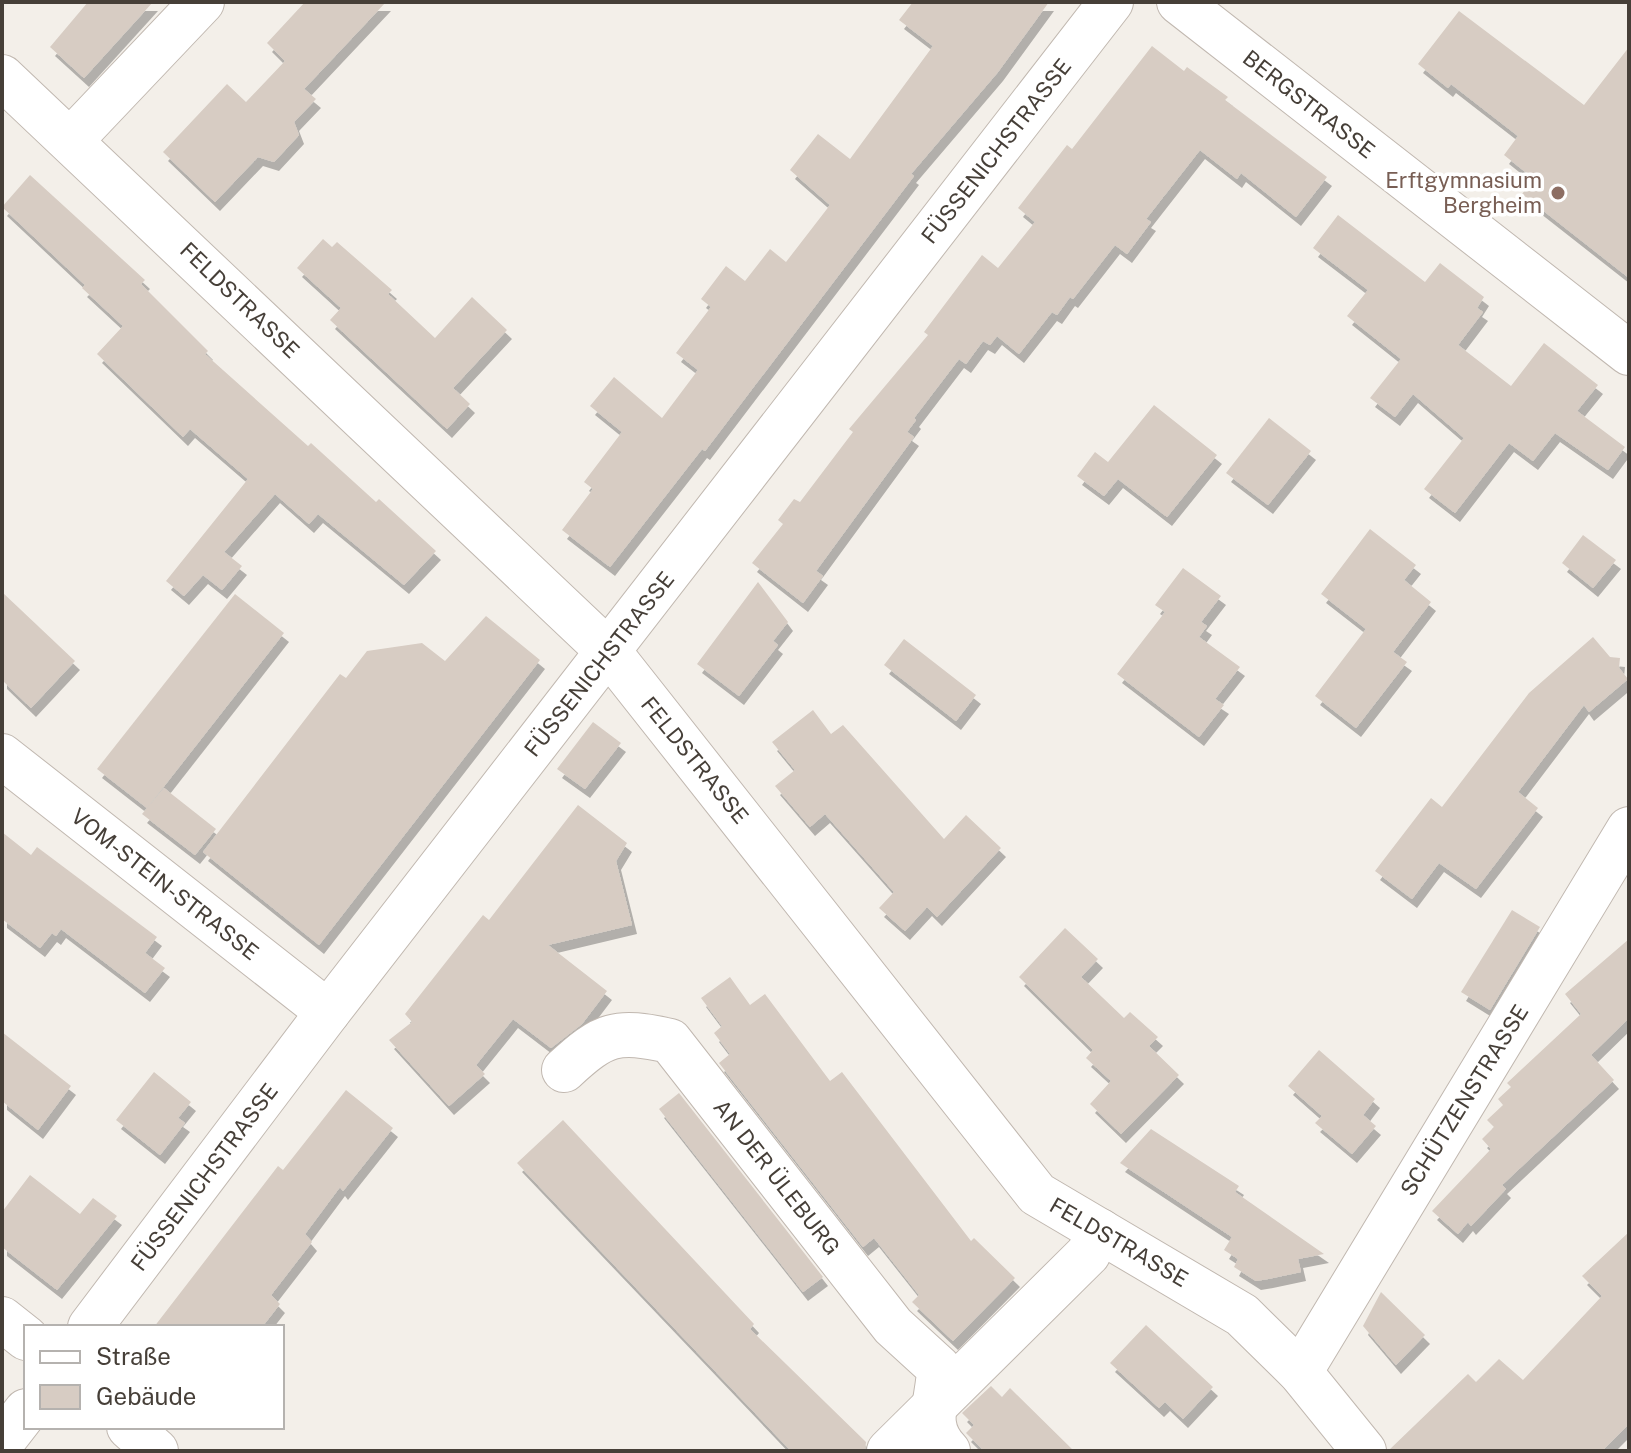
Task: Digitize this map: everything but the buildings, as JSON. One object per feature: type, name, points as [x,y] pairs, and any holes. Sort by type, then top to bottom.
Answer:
[{"type":"street","points":[[71,140],[202,2]]},
{"type":"street","name":"FÜSSENICHSTRASSE","points":[[92,1325],[328,1012],[1111,2]]},
{"type":"street","name":"BERGSTRASSE","points":[[1179,2],[1629,353]]},
{"type":"street","name":"FELDSTRASSE","points":[[2,77],[609,652],[1037,1194],[1242,1315],[1300,1372],[1364,1451]]},
{"type":"street","name":"VOM-STEIN-STRASSE","points":[[2,756],[328,1012]]},
{"type":"street","name":"SCHÜTZENSTRASSE","points":[[1300,1372],[1629,829]]},
{"type":"street","name":"AN DER ÜLEBURG","points":[[564,1070],[596,1041],[612,1034],[634,1034],[670,1041],[893,1326],[939,1368],[939,1385],[932,1408],[937,1440],[948,1451]]},
{"type":"street","points":[[889,1451],[1088,1254],[1100,1231]]},
{"type":"street","points":[[2,1319],[24,1336]]},
{"type":"street","points":[[2,1442],[24,1414]]},
{"type":"street","points":[[131,1429],[156,1451]]},
{"type":"place","name":"Erftgymnasium Bergheim","points":[[1558,193]]}]
